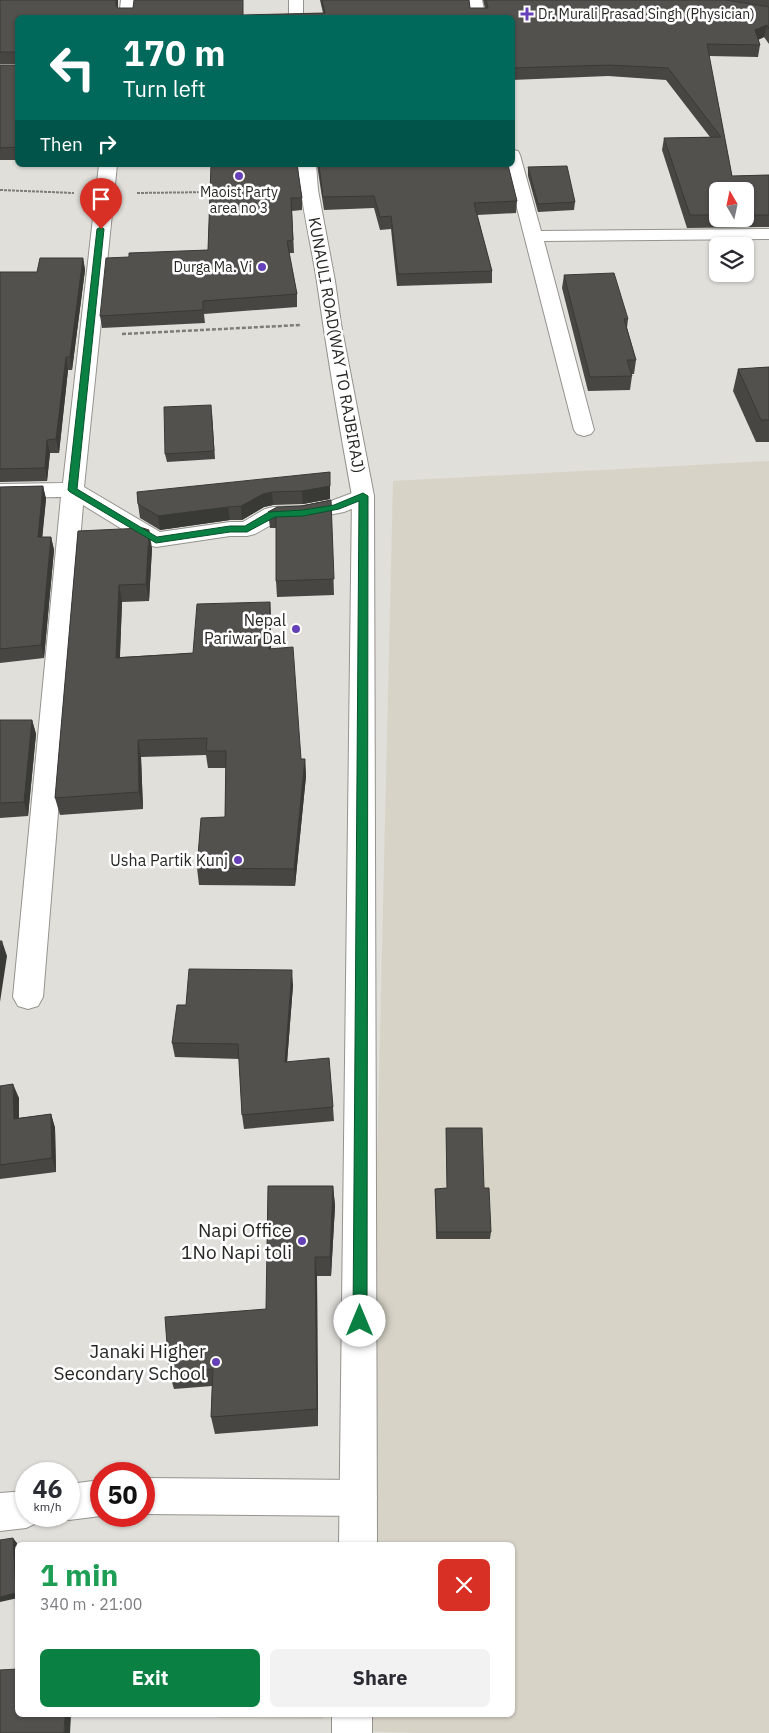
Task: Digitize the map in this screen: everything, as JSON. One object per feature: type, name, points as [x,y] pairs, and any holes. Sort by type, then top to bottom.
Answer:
[{"type":"street","points":[[126,15],[128,0]]},
{"type":"street","points":[[296,0],[296,15]]},
{"type":"street","points":[[475,0],[478,15]]},
{"type":"street","points":[[515,166],[535,236],[584,430]]},
{"type":"street","points":[[28,997],[73,490],[108,167]]},
{"type":"street","name":"KUNAULI ROAD(WAY TO RAJBIRAJ)","points":[[307,167],[309,190],[326,281],[331,324],[363,496],[358,1542]]},
{"type":"street","points":[[535,236],[769,234]]},
{"type":"street","points":[[0,491],[73,490],[156,540],[230,529],[247,529],[273,514],[303,513],[328,509],[363,496]]},
{"type":"street","points":[[155,1496],[359,1498]]},
{"type":"street","points":[[0,1512],[15,1510]]},
{"type":"street","points":[[352,1717],[352,1733]]},
{"type":"path","points":[[0,190],[104,194],[221,192]]},
{"type":"path","points":[[90,336],[331,324]]},
{"type":"shaded area","points":[[769,461],[769,1733],[419,1733],[359,1731],[360,1717],[515,1717],[515,1542],[368,1542],[393,481]]},
{"type":"shaded area","points":[[217,1717],[323,1717],[323,1719]]},
{"type":"building","points":[[0,0],[116,0],[118,8],[133,8],[134,0],[243,0],[243,15],[15,15],[15,52],[0,52]]},
{"type":"building","points":[[322,0],[469,0],[470,8],[488,8],[486,0],[726,0],[769,7],[769,29],[767,25],[755,30],[760,45],[707,44],[732,176],[769,175],[769,215],[754,215],[754,182],[709,182],[709,215],[690,215],[664,138],[721,137],[668,68],[609,65],[515,68],[515,15],[243,15],[325,13]]},
{"type":"building","points":[[0,65],[15,65],[15,147],[0,148]]},
{"type":"building","points":[[567,166],[575,202],[538,204],[528,167]]},
{"type":"building","points":[[211,167],[297,167],[302,198],[291,198],[293,240],[287,241],[297,294],[203,301],[203,310],[100,316],[106,258],[129,257],[129,253],[208,250]]},
{"type":"building","points":[[319,167],[508,167],[517,201],[474,203],[492,271],[398,274],[391,216],[380,217],[374,196],[323,197]]},
{"type":"building","points":[[40,258],[83,258],[70,357],[66,357],[56,439],[47,440],[45,468],[0,469],[0,272],[37,272]]},
{"type":"building","points":[[614,273],[628,319],[624,319],[636,360],[627,360],[632,376],[590,377],[564,275]]},
{"type":"building","points":[[769,367],[769,420],[761,420],[738,369]]},
{"type":"building","points":[[211,405],[214,451],[165,454],[164,407]]},
{"type":"building","points":[[330,472],[330,486],[302,491],[263,494],[241,506],[158,516],[138,504],[137,492]]},
{"type":"building","points":[[43,486],[38,537],[51,537],[41,645],[0,649],[0,487]]},
{"type":"building","points":[[331,500],[334,579],[276,581],[276,511],[268,512],[277,507],[302,506]]},
{"type":"building","points":[[143,528],[149,530],[146,584],[119,585],[116,658],[193,653],[197,604],[270,602],[269,649],[293,647],[301,759],[305,759],[294,869],[197,868],[201,818],[225,817],[226,751],[206,751],[207,738],[138,740],[139,792],[55,798],[78,531]]},
{"type":"building","points":[[0,720],[32,720],[24,802],[0,803]]},
{"type":"building","points":[[189,969],[292,970],[285,1062],[329,1058],[333,1107],[242,1115],[238,1044],[172,1043],[177,1005],[186,1005]]},
{"type":"building","points":[[13,1084],[14,1119],[51,1114],[52,1158],[0,1165],[0,1086]]},
{"type":"building","points":[[446,1128],[482,1128],[484,1188],[489,1188],[491,1232],[437,1232],[435,1189],[447,1188]]},
{"type":"building","points":[[268,1186],[333,1186],[330,1257],[315,1257],[317,1409],[211,1417],[213,1369],[169,1372],[165,1317],[266,1309]]},
{"type":"building","points":[[13,1538],[15,1593],[0,1597],[0,1540]]},
{"type":"building","points":[[15,1669],[15,1717],[65,1717],[64,1733],[0,1733],[0,1670]]},
{"type":"place","name":"Dr. Murali Prasad Singh (Physician)","points":[[527,14]]},
{"type":"place","name":"Maoist Party area no 3","points":[[239,176]]},
{"type":"place","name":"Durga Ma. Vi","points":[[262,267]]},
{"type":"place","name":"Nepal Pariwar Dal","points":[[296,629]]},
{"type":"place","name":"Usha Partik Kunj","points":[[238,860]]},
{"type":"place","name":"Napi Office 1No Napi toli","points":[[302,1241]]},
{"type":"place","name":"Janaki Higher Secondary School","points":[[216,1362]]},
{"type":"route","points":[[101,229],[73,490],[156,540],[230,529],[247,529],[273,514],[303,513],[336,507],[363,496],[360,1321]]}]
